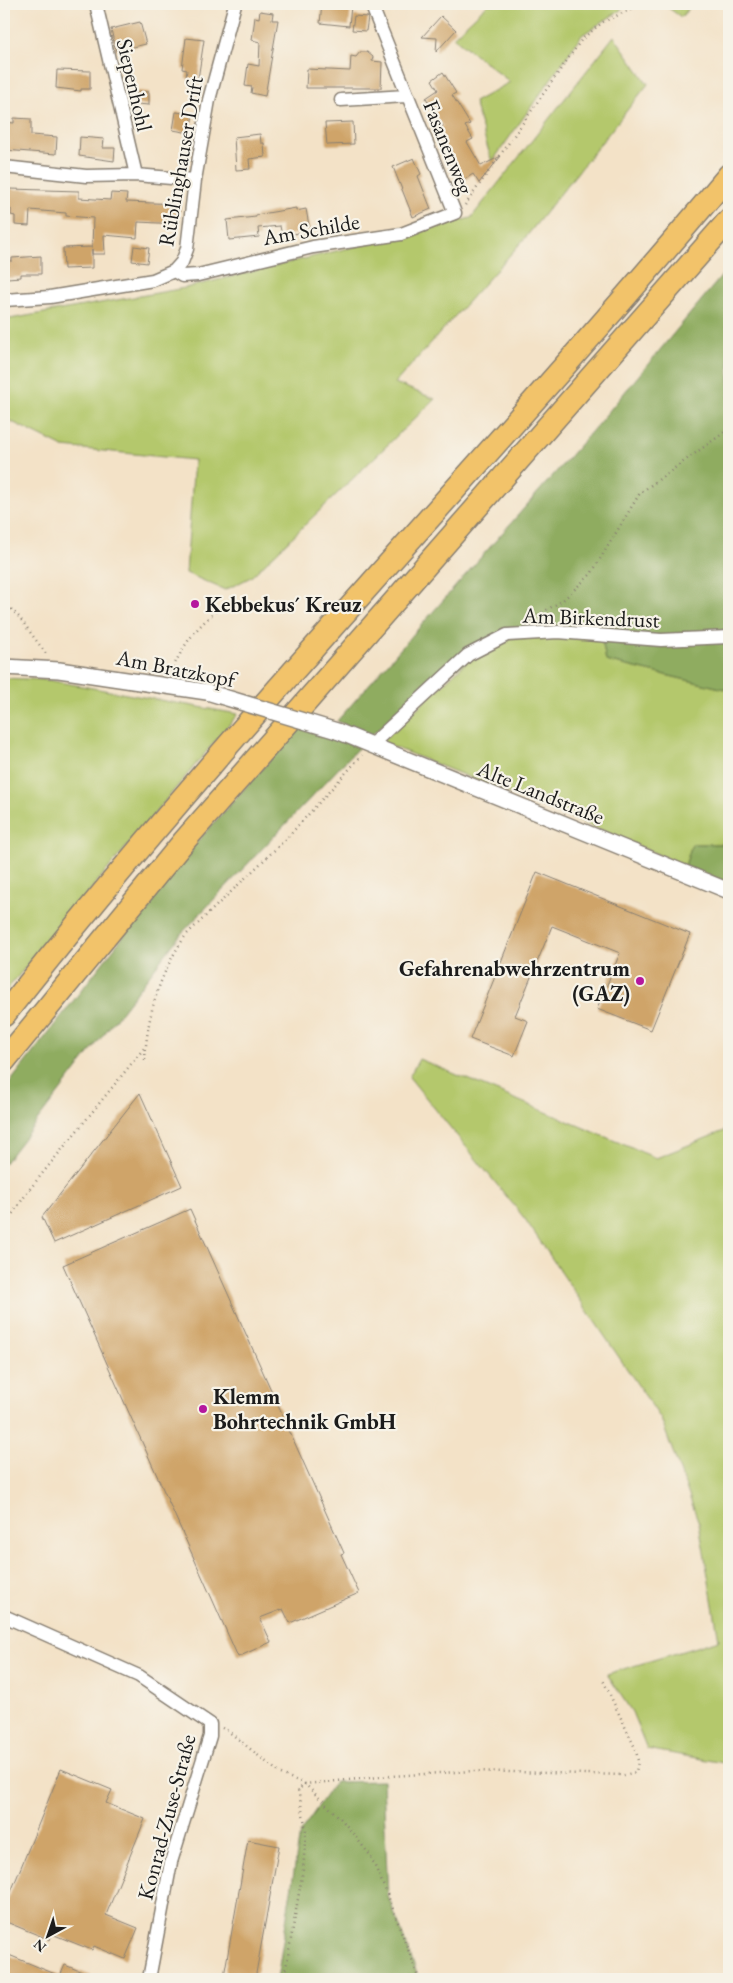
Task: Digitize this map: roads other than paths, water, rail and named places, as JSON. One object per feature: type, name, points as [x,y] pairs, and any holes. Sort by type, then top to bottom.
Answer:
[{"type":"highway","points":[[4,1015],[162,823],[536,398],[729,175]]},
{"type":"highway","points":[[4,1060],[185,840],[729,220]]},
{"type":"street","name":"Siepenhohl","points":[[96,4],[136,175]]},
{"type":"street","name":"Rüblinghauser Drift","points":[[4,300],[50,297],[154,280],[174,271],[182,262],[187,249],[195,180],[209,100],[235,4]]},
{"type":"street","name":"Fasanenweg","points":[[371,4],[406,96],[455,213]]},
{"type":"street","name":"Fasanenweg","points":[[341,100],[406,96]]},
{"type":"street","points":[[4,167],[86,176],[136,175],[195,180]]},
{"type":"street","name":"Am Schilde","points":[[174,271],[182,276],[198,275],[313,247],[401,234],[455,213]]},
{"type":"street","name":"Am Birkendrust","points":[[371,745],[468,655],[507,635],[558,632],[661,640],[729,637]]},
{"type":"street","name":"Am Bratzkopf","points":[[4,667],[59,670],[207,692],[337,731]]},
{"type":"street","name":"Alte Landstraße","points":[[337,731],[729,891]]},
{"type":"street","name":"Konrad-Zuse-Straße","points":[[4,1616],[139,1676],[210,1724],[210,1736],[171,1862],[149,1979]]},
{"type":"place","name":"Kebbekus´ Kreuz","points":[[195,604]]},
{"type":"place","name":"Gefahrenabwehrzentrum (GAZ)","points":[[640,981]]},
{"type":"place","name":"Klemm Bohrtechnik GmbH","points":[[203,1409]]}]
